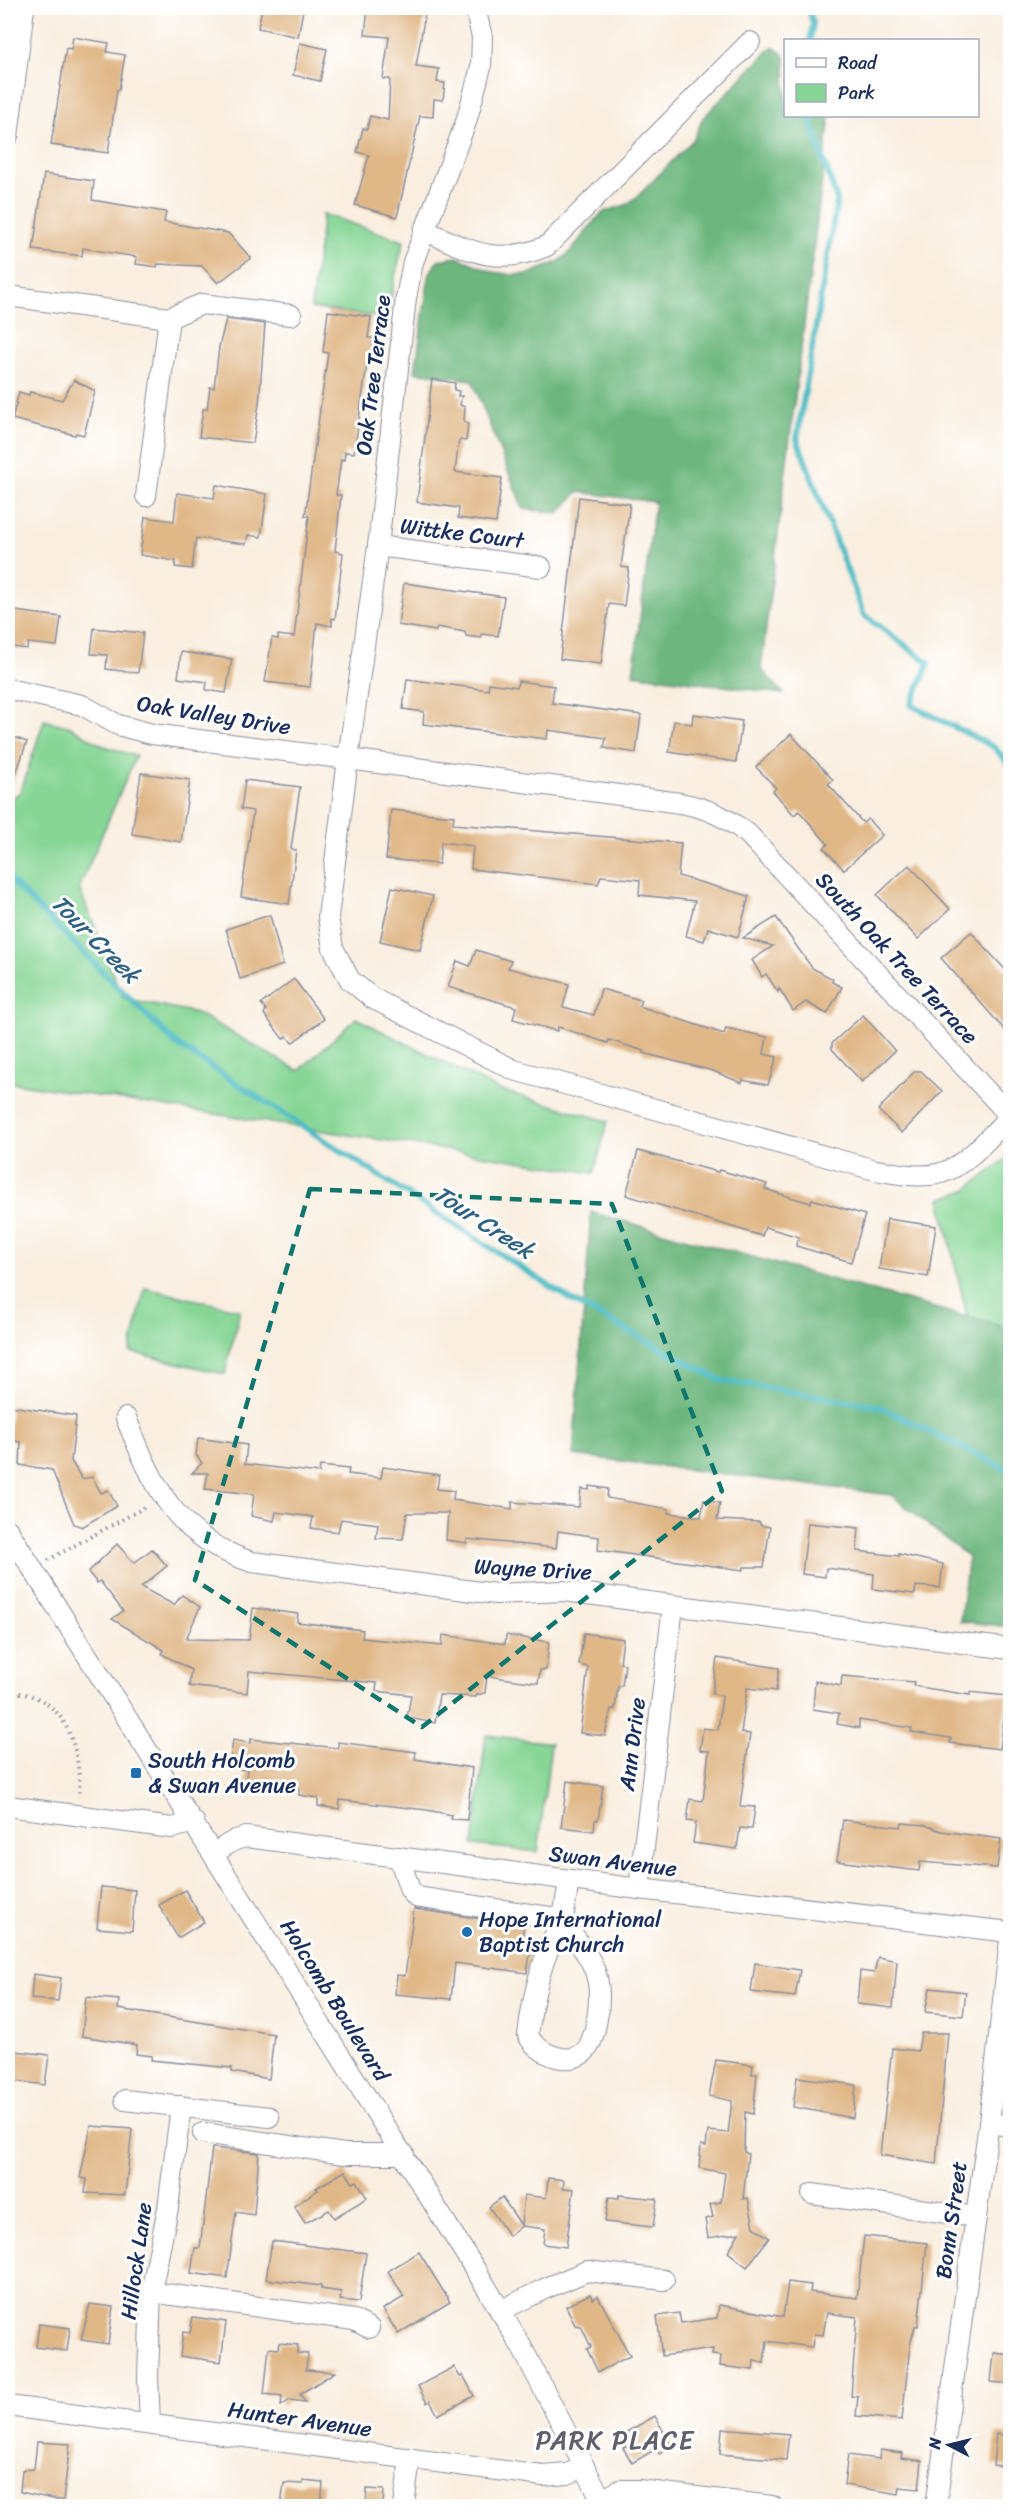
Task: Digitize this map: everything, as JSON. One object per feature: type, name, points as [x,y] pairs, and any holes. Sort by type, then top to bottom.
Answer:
[{"type":"street","points":[[8,136],[24,8]]},
{"type":"street","name":"Oak Tree Terrace","points":[[348,759],[378,546],[406,298],[413,262],[466,122],[481,67],[482,37],[475,8]]},
{"type":"street","points":[[424,230],[467,250],[495,257],[524,255],[546,246],[750,42]]},
{"type":"street","points":[[8,296],[169,318],[202,304],[291,315]]},
{"type":"street","points":[[146,496],[169,318]]},
{"type":"street","name":"Wittke Court","points":[[378,546],[541,567]]},
{"type":"street","name":"Oak Valley Drive","points":[[8,689],[82,705],[118,725],[152,734],[348,759]]},
{"type":"street","name":"South Oak Tree Terrace","points":[[348,759],[680,803],[708,808],[726,817],[748,834],[1010,1116],[967,1158],[942,1173],[912,1175],[875,1170],[514,1070],[372,998],[350,980],[333,948],[328,917],[348,759]]},
{"type":"street","name":"Wayne Drive","points":[[126,1418],[149,1475],[188,1528],[228,1555],[252,1562],[496,1594],[564,1591],[1011,1649]]},
{"type":"street","name":"Holcomb Boulevard","points":[[8,1530],[404,2154],[500,2311],[603,2503]]},
{"type":"street","name":"Ann Drive","points":[[639,1889],[673,1606]]},
{"type":"street","points":[[8,1806],[172,1828],[194,1822]]},
{"type":"street","name":"Swan Avenue","points":[[214,1853],[235,1840],[246,1837],[639,1889],[1011,1932]]},
{"type":"street","points":[[399,1857],[410,1890],[416,1897],[563,1919],[592,1962],[599,1984],[596,2018],[588,2047],[579,2054],[567,2058],[544,2054],[532,2043],[528,2035],[540,1969],[549,1943],[563,1919],[569,1880]]},
{"type":"street","name":"Bonn Street","points":[[936,2506],[989,2123],[1011,1940]]},
{"type":"street","points":[[125,2100],[269,2117]]},
{"type":"street","name":"Hillock Lane","points":[[150,2424],[148,2377],[151,2292],[168,2208],[181,2106]]},
{"type":"street","points":[[989,2123],[1011,2126]]},
{"type":"street","points":[[203,2133],[344,2154],[404,2154]]},
{"type":"street","points":[[812,2194],[976,2217]]},
{"type":"street","points":[[500,2311],[587,2271],[629,2274],[664,2280]]},
{"type":"street","points":[[151,2292],[354,2320],[369,2328]]},
{"type":"street","name":"Hunter Avenue","points":[[8,2406],[543,2476],[568,2474],[584,2466]]},
{"type":"street","points":[[404,2506],[410,2458]]},
{"type":"street","points":[[603,2503],[620,2490],[639,2490],[772,2506]]},
{"type":"path","points":[[32,1569],[163,1497]]},
{"type":"path","points":[[8,1690],[40,1699],[61,1717],[74,1744],[80,1785],[79,1816]]},
{"type":"highlighted area","points":[[310,1189],[612,1204],[722,1491],[422,1727],[195,1580]]},
{"type":"green space","points":[[773,46],[784,55],[784,117],[830,117],[761,669],[784,694],[633,674],[655,502],[578,492],[559,513],[523,509],[472,380],[415,372],[429,275],[438,260],[457,257],[493,272],[512,275],[529,274],[558,262],[571,251],[604,212],[626,205],[639,195],[693,140],[703,118]]},
{"type":"green space","points":[[323,214],[404,241],[394,280],[388,318],[311,308]]},
{"type":"green space","points":[[44,720],[71,727],[101,745],[136,756],[79,888],[123,998],[197,1013],[299,1071],[356,1018],[499,1090],[608,1121],[594,1173],[8,1082],[8,802],[21,791]]},
{"type":"green space","points":[[1010,1158],[1010,1329],[967,1317],[940,1199],[966,1190]]},
{"type":"green space","points":[[591,1212],[1010,1329],[1010,1627],[960,1621],[968,1557],[891,1495],[573,1455]]},
{"type":"green space","points":[[145,1288],[240,1310],[225,1374],[130,1352]]},
{"type":"green space","points":[[486,1735],[551,1743],[538,1852],[473,1845]]},
{"type":"building","points":[[262,8],[303,10],[298,37],[258,28]]},
{"type":"building","points":[[368,8],[426,8],[416,66],[439,69],[437,82],[445,83],[443,100],[434,99],[433,117],[420,116],[397,217],[355,205],[369,155],[357,152],[363,128],[367,129],[370,116],[388,120],[390,79],[383,79],[389,37],[365,35]]},
{"type":"building","points":[[73,37],[109,43],[107,52],[125,55],[119,90],[117,90],[108,153],[51,145],[66,48],[71,49]]},
{"type":"building","points":[[300,43],[327,49],[320,81],[293,75]]},
{"type":"building","points":[[44,174],[94,181],[92,200],[166,212],[164,222],[228,233],[251,258],[218,283],[202,266],[158,264],[157,267],[136,264],[137,257],[83,248],[82,256],[33,250]]},
{"type":"building","points":[[328,311],[371,317],[368,338],[374,338],[371,359],[368,358],[354,453],[345,452],[344,460],[341,459],[336,495],[341,495],[335,551],[343,553],[335,619],[332,618],[332,626],[317,623],[310,687],[265,682],[272,638],[278,639],[278,635],[294,637],[309,516],[305,516],[328,353],[323,352]]},
{"type":"building","points":[[226,319],[265,324],[259,404],[253,443],[199,437],[203,409],[207,409],[210,387],[214,388],[219,347]]},
{"type":"building","points":[[432,379],[455,383],[454,390],[459,391],[458,396],[462,396],[460,405],[465,407],[464,422],[468,424],[466,441],[459,440],[455,472],[502,478],[496,523],[458,518],[459,508],[417,502]]},
{"type":"building","points":[[74,380],[95,391],[84,435],[76,433],[75,435],[12,419],[19,392],[29,395],[30,392],[62,400]]},
{"type":"building","points":[[216,485],[267,494],[261,537],[248,535],[246,544],[196,538],[192,569],[175,567],[176,561],[140,555],[145,517],[174,521],[177,493],[214,498]]},
{"type":"building","points":[[579,497],[630,504],[621,567],[629,568],[624,606],[609,604],[601,664],[560,659]]},
{"type":"building","points":[[404,583],[504,597],[498,636],[482,634],[481,638],[466,636],[465,632],[437,627],[436,631],[398,625]]},
{"type":"building","points":[[8,610],[61,617],[57,646],[28,643],[27,649],[12,647],[12,641],[8,640]]},
{"type":"building","points":[[94,628],[143,633],[138,673],[106,669],[107,655],[91,654]]},
{"type":"building","points":[[181,652],[232,659],[226,693],[206,690],[207,682],[178,678]]},
{"type":"building","points":[[407,679],[488,690],[489,683],[517,687],[518,681],[554,686],[552,703],[641,715],[636,753],[604,748],[606,738],[548,730],[547,739],[423,724],[424,712],[403,709]]},
{"type":"building","points":[[693,714],[742,721],[736,762],[669,752],[674,721],[692,724]]},
{"type":"building","points":[[791,734],[833,780],[828,784],[863,823],[868,819],[882,835],[844,870],[824,848],[828,844],[799,811],[794,815],[773,791],[776,788],[756,767]]},
{"type":"building","points":[[8,735],[27,742],[10,791],[8,790]]},
{"type":"building","points":[[141,773],[190,780],[181,842],[132,834]]},
{"type":"building","points":[[245,780],[300,787],[291,849],[296,850],[289,904],[241,897],[253,811],[241,809]]},
{"type":"building","points":[[391,810],[454,816],[453,824],[681,843],[678,876],[749,896],[738,937],[708,928],[704,941],[686,936],[695,901],[639,895],[640,880],[601,876],[598,884],[471,869],[473,846],[441,842],[439,864],[386,859]]},
{"type":"building","points":[[909,865],[950,909],[918,939],[877,895]]},
{"type":"building","points":[[392,887],[433,896],[420,950],[380,941]]},
{"type":"building","points":[[270,915],[283,965],[240,979],[226,929]]},
{"type":"building","points":[[776,917],[812,968],[833,979],[832,982],[842,987],[827,1014],[806,1002],[793,1011],[779,988],[778,992],[766,974],[762,977],[752,960],[773,946],[743,938]]},
{"type":"building","points":[[971,932],[1011,976],[1011,1037],[941,958]]},
{"type":"building","points":[[476,950],[511,961],[508,968],[569,984],[563,1007],[594,1015],[601,989],[641,1000],[639,1006],[724,1034],[726,1028],[767,1037],[764,1054],[777,1057],[768,1085],[743,1080],[742,1083],[713,1071],[643,1053],[644,1051],[609,1040],[608,1043],[558,1027],[557,1031],[513,1019],[516,1007],[448,987],[457,961],[470,966]]},
{"type":"building","points":[[294,979],[324,1019],[292,1043],[287,1036],[283,1039],[264,1014],[266,1010],[261,1004]]},
{"type":"building","points":[[863,1015],[895,1051],[862,1082],[832,1049],[832,1043]]},
{"type":"building","points":[[915,1071],[921,1071],[942,1091],[902,1133],[878,1110]]},
{"type":"building","points":[[638,1151],[718,1172],[719,1170],[767,1184],[765,1189],[790,1197],[811,1203],[812,1199],[865,1215],[851,1262],[796,1246],[799,1237],[765,1227],[762,1236],[626,1195]]},
{"type":"building","points":[[887,1219],[936,1226],[928,1277],[879,1269]]},
{"type":"building","points":[[11,1406],[76,1416],[71,1461],[82,1479],[92,1477],[101,1493],[108,1490],[117,1506],[82,1527],[74,1524],[52,1470],[20,1465],[21,1442],[8,1440]]},
{"type":"building","points":[[198,1438],[247,1445],[245,1464],[319,1473],[320,1466],[349,1469],[348,1474],[381,1478],[383,1467],[439,1475],[437,1489],[454,1491],[453,1500],[512,1509],[512,1502],[579,1507],[581,1489],[589,1490],[589,1486],[608,1489],[607,1498],[669,1509],[668,1513],[701,1517],[704,1500],[720,1503],[717,1520],[760,1522],[760,1525],[770,1527],[764,1567],[744,1567],[743,1570],[598,1550],[599,1537],[558,1531],[556,1548],[467,1539],[467,1543],[446,1540],[448,1513],[407,1513],[403,1539],[376,1538],[378,1524],[341,1519],[338,1532],[311,1528],[313,1517],[276,1512],[274,1521],[251,1516],[254,1494],[205,1489],[208,1473],[192,1473],[202,1463],[196,1455]]},
{"type":"building","points":[[808,1523],[859,1528],[857,1551],[899,1556],[899,1554],[943,1564],[940,1588],[916,1586],[915,1594],[873,1589],[874,1574],[826,1568],[825,1577],[802,1574]]},
{"type":"building","points":[[117,1544],[134,1563],[152,1549],[167,1566],[141,1587],[174,1605],[182,1595],[200,1607],[186,1639],[249,1640],[253,1608],[298,1614],[297,1622],[363,1630],[362,1638],[442,1646],[443,1635],[505,1644],[506,1635],[549,1642],[546,1670],[540,1670],[538,1683],[487,1676],[485,1693],[476,1695],[476,1697],[439,1695],[435,1723],[407,1718],[411,1695],[376,1691],[377,1683],[249,1671],[247,1693],[189,1686],[191,1670],[162,1654],[164,1650],[112,1619],[123,1611],[100,1581],[97,1583],[88,1572]]},
{"type":"building","points":[[584,1633],[623,1639],[620,1663],[625,1664],[622,1686],[618,1686],[615,1709],[611,1709],[605,1736],[580,1733],[588,1667],[579,1665]]},
{"type":"building","points":[[717,1658],[779,1668],[776,1691],[747,1688],[741,1733],[750,1734],[740,1806],[755,1807],[752,1829],[740,1828],[737,1849],[693,1843],[696,1822],[687,1821],[690,1799],[703,1801],[709,1751],[700,1750],[703,1728],[718,1730],[722,1696],[712,1694]]},
{"type":"building","points":[[842,1676],[914,1682],[913,1686],[970,1695],[970,1692],[1007,1696],[1000,1749],[950,1743],[951,1738],[911,1732],[912,1728],[859,1720],[859,1728],[837,1724],[839,1713],[813,1709],[815,1681],[841,1686]]},
{"type":"building","points":[[251,1739],[338,1748],[338,1742],[416,1752],[415,1759],[472,1768],[467,1820],[451,1819],[452,1815],[427,1810],[340,1800],[339,1809],[318,1806],[318,1798],[299,1795],[299,1790],[245,1783],[247,1770],[229,1768],[233,1740],[250,1743]]},
{"type":"building","points":[[567,1781],[603,1786],[594,1831],[561,1827]]},
{"type":"building","points":[[843,1820],[901,1827],[902,1823],[925,1825],[941,1831],[1001,1839],[997,1868],[920,1862],[919,1871],[837,1861]]},
{"type":"building","points":[[101,1887],[135,1890],[132,1931],[97,1928]]},
{"type":"building","points":[[185,1890],[204,1922],[178,1938],[159,1905]]},
{"type":"building","name":"Hope International Baptist Church","points":[[414,1909],[524,1925],[521,1946],[531,1948],[527,1973],[455,1963],[451,1999],[395,1994],[397,1975],[405,1976]]},
{"type":"building","points":[[878,1957],[897,1961],[893,2008],[857,2004],[860,1971],[874,1973]]},
{"type":"building","points":[[755,1963],[800,1970],[795,1997],[751,1992]]},
{"type":"building","points":[[33,1974],[61,1978],[58,2001],[31,1999]]},
{"type":"building","points":[[930,1988],[966,1992],[963,2016],[925,2012]]},
{"type":"building","points":[[86,1997],[119,2000],[118,2009],[274,2034],[269,2079],[232,2072],[232,2068],[151,2060],[152,2056],[136,2054],[137,2045],[82,2036]]},
{"type":"building","points":[[921,2033],[948,2033],[936,2164],[880,2155],[892,2048],[918,2051]]},
{"type":"building","points":[[8,2050],[49,2055],[45,2085],[9,2080]]},
{"type":"building","points":[[716,2060],[753,2065],[752,2074],[757,2074],[753,2114],[745,2112],[744,2152],[748,2154],[743,2199],[748,2198],[754,2227],[769,2238],[747,2267],[728,2252],[739,2233],[708,2238],[705,2219],[713,2217],[710,2204],[721,2202],[725,2173],[699,2168],[701,2145],[706,2146],[708,2131],[728,2133],[732,2101],[709,2096]]},
{"type":"building","points":[[797,2077],[856,2085],[853,2118],[793,2107]]},
{"type":"building","points":[[91,2126],[132,2129],[125,2195],[85,2193],[87,2179],[80,2178]]},
{"type":"building","points":[[212,2148],[259,2153],[254,2215],[236,2212],[227,2278],[191,2273],[195,2248],[200,2248]]},
{"type":"building","points":[[345,2171],[353,2183],[357,2181],[367,2198],[334,2218],[329,2210],[305,2223],[294,2206],[318,2190],[316,2188]]},
{"type":"building","points":[[548,2178],[564,2180],[563,2188],[574,2189],[566,2247],[543,2244],[545,2229],[522,2226],[509,2236],[489,2207],[502,2197],[521,2225],[524,2195],[546,2198]]},
{"type":"building","points":[[619,2195],[657,2199],[653,2227],[605,2222],[609,2197],[619,2198]]},
{"type":"building","points":[[864,2236],[927,2243],[918,2326],[915,2326],[910,2345],[902,2420],[856,2416],[858,2397],[851,2396],[857,2317],[827,2313],[823,2335],[814,2334],[812,2347],[767,2341],[764,2363],[754,2361],[753,2370],[720,2366],[721,2356],[712,2355],[713,2349],[662,2356],[657,2316],[679,2313],[681,2323],[717,2318],[719,2305],[783,2317],[788,2282],[811,2285],[810,2292],[857,2298]]},
{"type":"building","points":[[272,2241],[366,2253],[359,2302],[340,2300],[341,2292],[321,2289],[321,2286],[266,2279]]},
{"type":"building","points":[[419,2252],[450,2302],[398,2334],[383,2309],[404,2297],[388,2271]]},
{"type":"building","points":[[590,2294],[593,2299],[598,2296],[630,2356],[598,2372],[587,2349],[591,2347],[581,2326],[575,2325],[566,2306]]},
{"type":"building","points":[[90,2304],[113,2307],[108,2344],[81,2340]]},
{"type":"building","points":[[193,2317],[226,2322],[221,2362],[180,2356],[183,2332],[190,2333]]},
{"type":"building","points":[[39,2324],[70,2328],[67,2351],[36,2347]]},
{"type":"building","points":[[279,2343],[298,2345],[297,2353],[308,2354],[306,2370],[335,2372],[300,2394],[305,2402],[290,2400],[281,2406],[282,2396],[264,2394],[269,2348],[278,2349]]},
{"type":"building","points":[[994,2353],[1011,2355],[1011,2384],[991,2382]]},
{"type":"building","points":[[454,2367],[460,2377],[463,2375],[474,2396],[438,2415],[430,2401],[427,2403],[418,2386]]},
{"type":"building","points":[[655,2416],[672,2447],[659,2454],[656,2449],[632,2463],[623,2448],[626,2447],[623,2442],[627,2440],[623,2434]]},
{"type":"building","points":[[722,2428],[789,2434],[786,2460],[720,2454]]},
{"type":"building","points":[[996,2434],[1011,2436],[1011,2467],[993,2465]]},
{"type":"building","points":[[37,2442],[70,2444],[63,2501],[20,2492],[22,2470],[34,2469]]},
{"type":"building","points":[[880,2450],[902,2453],[901,2458],[922,2461],[919,2489],[900,2487],[899,2494],[844,2485],[848,2455],[879,2459]]},
{"type":"building","points":[[303,2481],[323,2483],[321,2506],[281,2506],[284,2483],[303,2484]]},
{"type":"building","points":[[367,2489],[384,2490],[383,2506],[366,2506]]},
{"type":"waterway","points":[[808,8],[813,23],[810,39]]},
{"type":"waterway","points":[[809,117],[837,200],[797,439],[864,615],[929,663],[911,705],[994,747],[1010,765]]},
{"type":"waterway","name":"Tour Creek","points":[[8,878],[176,1044],[571,1300],[720,1380],[878,1406],[1010,1471]]},
{"type":"place","name":"South Holcomb & Swan Avenue","points":[[136,1773]]},
{"type":"place","name":"Hope International Baptist Church","points":[[467,1932]]},
{"type":"district","name":"PARK PLACE","points":[[615,2440]]}]
